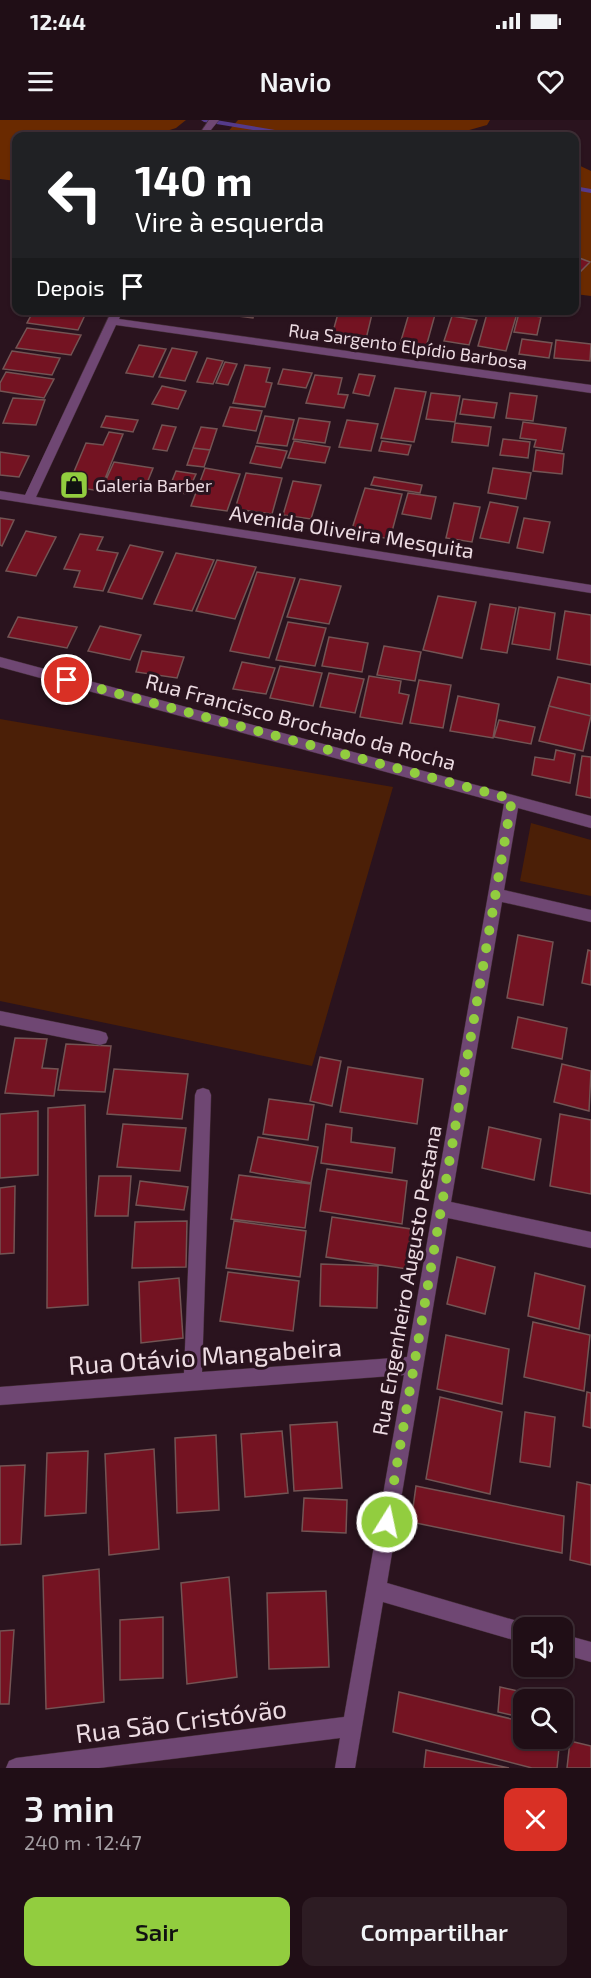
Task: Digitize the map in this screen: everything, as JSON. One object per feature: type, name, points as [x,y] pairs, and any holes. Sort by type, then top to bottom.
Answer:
[{"type":"street","name":"Rua Sargento Elpídio Barbosa","points":[[115,316],[591,389]]},
{"type":"street","points":[[29,500],[115,316]]},
{"type":"street","name":"Avenida Oliveira Mesquita","points":[[0,495],[590,585]]},
{"type":"street","name":"Rua Francisco Brochado da Rocha","points":[[0,662],[591,822]]},
{"type":"street","name":"Rua Engenheiro Augusto Pestana","points":[[345,1768],[512,799]]},
{"type":"street","points":[[495,894],[591,916]]},
{"type":"street","points":[[0,1018],[100,1038]]},
{"type":"street","points":[[193,1381],[203,1095]]},
{"type":"street","points":[[441,1208],[591,1240]]},
{"type":"street","name":"Rua Otávio Mangabeira","points":[[0,1395],[414,1365]]},
{"type":"street","points":[[375,1590],[513,1630]]},
{"type":"street","points":[[573,1647],[591,1652]]},
{"type":"street","name":"Rua São Cristóvão","points":[[16,1768],[352,1726]]},
{"type":"shaded area","points":[[0,120],[186,120],[176,128],[163,132],[12,132],[12,180],[0,179]]},
{"type":"shaded area","points":[[238,120],[490,120],[487,125],[462,132],[228,132]]},
{"type":"shaded area","points":[[579,165],[591,171],[591,296],[579,294]]},
{"type":"shaded area","points":[[0,719],[393,787],[312,1066],[0,1001]]},
{"type":"shaded area","points":[[531,823],[591,840],[591,896],[520,881]]},
{"type":"building","points":[[579,258],[590,262],[581,271],[579,270]]},
{"type":"building","points":[[31,315],[85,315],[78,330],[27,323]]},
{"type":"building","points":[[230,315],[254,315],[253,318]]},
{"type":"building","points":[[338,315],[372,315],[366,339],[332,335]]},
{"type":"building","points":[[409,315],[435,315],[426,347],[400,344]]},
{"type":"building","points":[[487,315],[517,315],[506,351],[478,346]]},
{"type":"building","points":[[518,315],[541,317],[537,335],[514,332]]},
{"type":"building","points":[[452,316],[477,320],[469,345],[444,341]]},
{"type":"building","points":[[27,328],[81,335],[71,355],[16,348]]},
{"type":"building","points":[[522,339],[552,343],[549,358],[519,354]]},
{"type":"building","points":[[556,340],[591,344],[590,361],[554,358]]},
{"type":"building","points":[[139,345],[166,349],[153,377],[126,373]]},
{"type":"building","points":[[172,348],[197,352],[185,381],[159,377]]},
{"type":"building","points":[[12,351],[60,358],[52,375],[3,369]]},
{"type":"building","points":[[207,358],[223,361],[213,384],[197,382]]},
{"type":"building","points":[[225,362],[237,364],[228,385],[216,383]]},
{"type":"building","points":[[245,365],[270,368],[266,382],[272,383],[265,407],[233,403]]},
{"type":"building","points":[[283,369],[312,373],[306,388],[278,384]]},
{"type":"building","points":[[6,372],[54,379],[44,398],[0,391],[0,383]]},
{"type":"building","points":[[359,374],[375,376],[369,396],[353,393]]},
{"type":"building","points":[[315,375],[342,378],[338,394],[348,395],[344,408],[306,403]]},
{"type":"building","points":[[162,386],[186,391],[178,409],[152,404]]},
{"type":"building","points":[[395,388],[426,392],[414,442],[381,438]]},
{"type":"building","points":[[431,393],[460,396],[455,422],[426,419]]},
{"type":"building","points":[[510,393],[537,396],[533,421],[506,418]]},
{"type":"building","points":[[13,398],[45,400],[36,425],[3,423]]},
{"type":"building","points":[[463,399],[497,403],[494,418],[460,414]]},
{"type":"building","points":[[230,407],[262,411],[256,431],[223,426]]},
{"type":"building","points":[[106,416],[138,420],[133,432],[101,427]]},
{"type":"building","points":[[265,416],[294,420],[287,446],[257,443]]},
{"type":"building","points":[[299,418],[330,422],[325,443],[293,439]]},
{"type":"building","points":[[347,420],[378,424],[371,451],[339,447]]},
{"type":"building","points":[[523,422],[566,428],[562,451],[534,447],[536,440],[520,438]]},
{"type":"building","points":[[455,423],[491,427],[488,446],[452,442]]},
{"type":"building","points":[[162,425],[176,427],[167,451],[153,449]]},
{"type":"building","points":[[201,427],[217,429],[210,450],[193,448]]},
{"type":"building","points":[[109,432],[123,434],[100,491],[68,486],[86,443],[103,445]]},
{"type":"building","points":[[503,439],[530,442],[528,458],[500,455]]},
{"type":"building","points":[[294,441],[330,447],[325,463],[288,458]]},
{"type":"building","points":[[382,441],[411,445],[408,455],[379,451]]},
{"type":"building","points":[[256,446],[287,451],[281,468],[250,463]]},
{"type":"building","points":[[193,448],[210,450],[204,467],[187,465]]},
{"type":"building","points":[[536,450],[564,454],[562,474],[533,471]]},
{"type":"building","points":[[0,452],[29,456],[19,477],[0,475]]},
{"type":"building","points":[[114,462],[153,468],[145,488],[105,482]]},
{"type":"building","points":[[205,468],[240,474],[227,511],[191,506]]},
{"type":"building","points":[[493,468],[531,473],[526,499],[488,493]]},
{"type":"building","points":[[176,471],[196,474],[187,494],[168,491]]},
{"type":"building","points":[[246,473],[282,478],[272,514],[235,509]]},
{"type":"building","points":[[374,477],[422,485],[420,493],[371,485]]},
{"type":"building","points":[[293,481],[321,485],[311,519],[283,515]]},
{"type":"building","points":[[365,488],[402,494],[390,539],[351,532]]},
{"type":"building","points":[[408,493],[436,497],[431,519],[402,514]]},
{"type":"building","points":[[490,502],[518,507],[509,543],[480,538]]},
{"type":"building","points":[[454,503],[480,507],[472,542],[446,538]]},
{"type":"building","points":[[0,518],[14,520],[2,546],[0,545]]},
{"type":"building","points":[[524,518],[550,522],[543,553],[517,548]]},
{"type":"building","points":[[26,531],[56,537],[36,576],[6,571]]},
{"type":"building","points":[[80,534],[103,537],[97,550],[118,553],[103,591],[74,587],[80,571],[64,569]]},
{"type":"building","points":[[130,545],[163,552],[142,599],[108,592]]},
{"type":"building","points":[[176,553],[214,560],[192,611],[154,604]]},
{"type":"building","points":[[217,560],[256,567],[235,619],[196,611]]},
{"type":"building","points":[[257,572],[295,578],[269,658],[230,651]]},
{"type":"building","points":[[300,579],[341,586],[329,624],[287,617]]},
{"type":"building","points":[[438,596],[476,602],[462,658],[423,650]]},
{"type":"building","points":[[490,604],[516,608],[507,653],[481,649]]},
{"type":"building","points":[[519,607],[555,613],[550,650],[512,644]]},
{"type":"building","points":[[565,611],[591,615],[591,665],[557,659]]},
{"type":"building","points":[[18,617],[77,627],[67,648],[8,637]]},
{"type":"building","points":[[288,622],[326,628],[315,666],[276,660]]},
{"type":"building","points":[[100,626],[141,635],[130,660],[88,651]]},
{"type":"building","points":[[329,637],[368,643],[362,672],[322,666]]},
{"type":"building","points":[[384,646],[421,652],[415,681],[377,675]]},
{"type":"building","points":[[142,651],[184,657],[177,678],[136,672]]},
{"type":"building","points":[[242,662],[275,668],[266,694],[233,689]]},
{"type":"building","points":[[280,666],[322,673],[313,706],[270,698]]},
{"type":"building","points":[[329,673],[364,679],[355,713],[320,707]]},
{"type":"building","points":[[369,676],[401,681],[399,693],[409,695],[402,724],[360,717]]},
{"type":"building","points":[[558,677],[591,684],[591,716],[549,706]]},
{"type":"building","points":[[419,680],[451,685],[443,728],[410,723]]},
{"type":"building","points":[[458,696],[499,704],[493,738],[450,731]]},
{"type":"building","points":[[549,706],[591,716],[583,751],[539,741]]},
{"type":"building","points":[[499,720],[535,727],[531,744],[494,737]]},
{"type":"building","points":[[556,750],[575,754],[570,783],[532,775],[535,757],[554,760]]},
{"type":"building","points":[[582,756],[591,757],[591,798],[576,795]]},
{"type":"building","points":[[518,935],[553,942],[543,1005],[507,998]]},
{"type":"building","points":[[588,950],[591,951],[591,985],[582,983]]},
{"type":"building","points":[[518,1017],[567,1028],[562,1059],[512,1048]]},
{"type":"building","points":[[15,1038],[47,1039],[42,1068],[58,1069],[54,1096],[5,1093]]},
{"type":"building","points":[[66,1044],[111,1046],[105,1092],[58,1090]]},
{"type":"building","points":[[320,1057],[341,1061],[332,1106],[310,1101]]},
{"type":"building","points":[[562,1064],[591,1071],[589,1111],[554,1102]]},
{"type":"building","points":[[348,1067],[423,1079],[417,1124],[340,1112]]},
{"type":"building","points":[[114,1069],[188,1074],[182,1119],[107,1114]]},
{"type":"building","points":[[269,1099],[314,1105],[308,1140],[263,1134]]},
{"type":"building","points":[[85,1105],[88,1305],[47,1308],[48,1108]]},
{"type":"building","points":[[38,1111],[38,1175],[0,1178],[0,1114]]},
{"type":"building","points":[[560,1114],[591,1120],[591,1194],[550,1186]]},
{"type":"building","points":[[123,1124],[186,1128],[180,1171],[117,1167]]},
{"type":"building","points":[[326,1124],[352,1128],[351,1142],[395,1148],[392,1173],[321,1163]]},
{"type":"building","points":[[489,1127],[541,1139],[534,1180],[482,1168]]},
{"type":"building","points":[[258,1137],[318,1147],[311,1183],[250,1172]]},
{"type":"building","points":[[327,1169],[407,1181],[402,1224],[320,1211]]},
{"type":"building","points":[[239,1175],[311,1184],[305,1228],[231,1219]]},
{"type":"building","points":[[99,1176],[131,1176],[128,1216],[95,1216]]},
{"type":"building","points":[[140,1181],[188,1187],[184,1210],[136,1205]]},
{"type":"building","points":[[15,1186],[14,1253],[0,1254],[0,1188]]},
{"type":"building","points":[[332,1217],[411,1229],[407,1269],[326,1257]]},
{"type":"building","points":[[187,1221],[186,1267],[132,1268],[135,1222]]},
{"type":"building","points":[[234,1221],[306,1231],[300,1277],[226,1268]]},
{"type":"building","points":[[457,1257],[495,1267],[485,1314],[447,1304]]},
{"type":"building","points":[[321,1264],[378,1266],[377,1308],[320,1306]]},
{"type":"building","points":[[228,1272],[299,1281],[293,1331],[220,1321]]},
{"type":"building","points":[[535,1273],[585,1286],[579,1329],[528,1316]]},
{"type":"building","points":[[179,1278],[183,1338],[141,1343],[139,1282]]},
{"type":"building","points":[[533,1322],[590,1335],[584,1391],[524,1377]]},
{"type":"building","points":[[446,1335],[509,1349],[502,1404],[437,1389]]},
{"type":"building","points":[[587,1392],[591,1393],[591,1428],[583,1426]]},
{"type":"building","points":[[440,1397],[502,1412],[490,1494],[426,1479]]},
{"type":"building","points":[[525,1412],[555,1417],[550,1467],[520,1462]]},
{"type":"building","points":[[337,1422],[342,1488],[294,1491],[290,1425]]},
{"type":"building","points":[[282,1431],[288,1493],[245,1497],[241,1434]]},
{"type":"building","points":[[216,1435],[219,1510],[177,1513],[175,1438]]},
{"type":"building","points":[[154,1449],[159,1549],[109,1555],[105,1454]]},
{"type":"building","points":[[88,1451],[86,1513],[45,1516],[47,1453]]},
{"type":"building","points":[[25,1465],[21,1544],[0,1545],[0,1466]]},
{"type":"building","points":[[577,1482],[591,1485],[591,1565],[570,1560]]},
{"type":"building","points":[[416,1486],[564,1516],[562,1553],[411,1522]]},
{"type":"building","points":[[304,1498],[347,1500],[346,1533],[302,1531]]},
{"type":"building","points":[[99,1569],[104,1702],[46,1709],[43,1576]]},
{"type":"building","points":[[229,1577],[237,1677],[187,1684],[181,1583]]},
{"type":"building","points":[[326,1591],[329,1667],[269,1669],[267,1593]]},
{"type":"building","points":[[163,1617],[163,1678],[120,1680],[120,1620]]},
{"type":"building","points":[[14,1630],[9,1704],[0,1704],[0,1631]]},
{"type":"building","points":[[500,1687],[513,1690],[513,1715],[498,1712]]},
{"type":"building","points":[[399,1692],[513,1719],[513,1749],[559,1749],[557,1768],[532,1768],[393,1732]]},
{"type":"building","points":[[573,1742],[591,1746],[591,1768],[567,1768],[569,1749],[573,1749]]},
{"type":"building","points":[[426,1750],[509,1768],[424,1768]]},
{"type":"waterway","points":[[204,120],[275,132]]},
{"type":"waterway","points":[[579,189],[591,191]]},
{"type":"place","name":"Galeria Barber","points":[[74,485]]},
{"type":"route","points":[[67,680],[512,799],[387,1522]]}]
